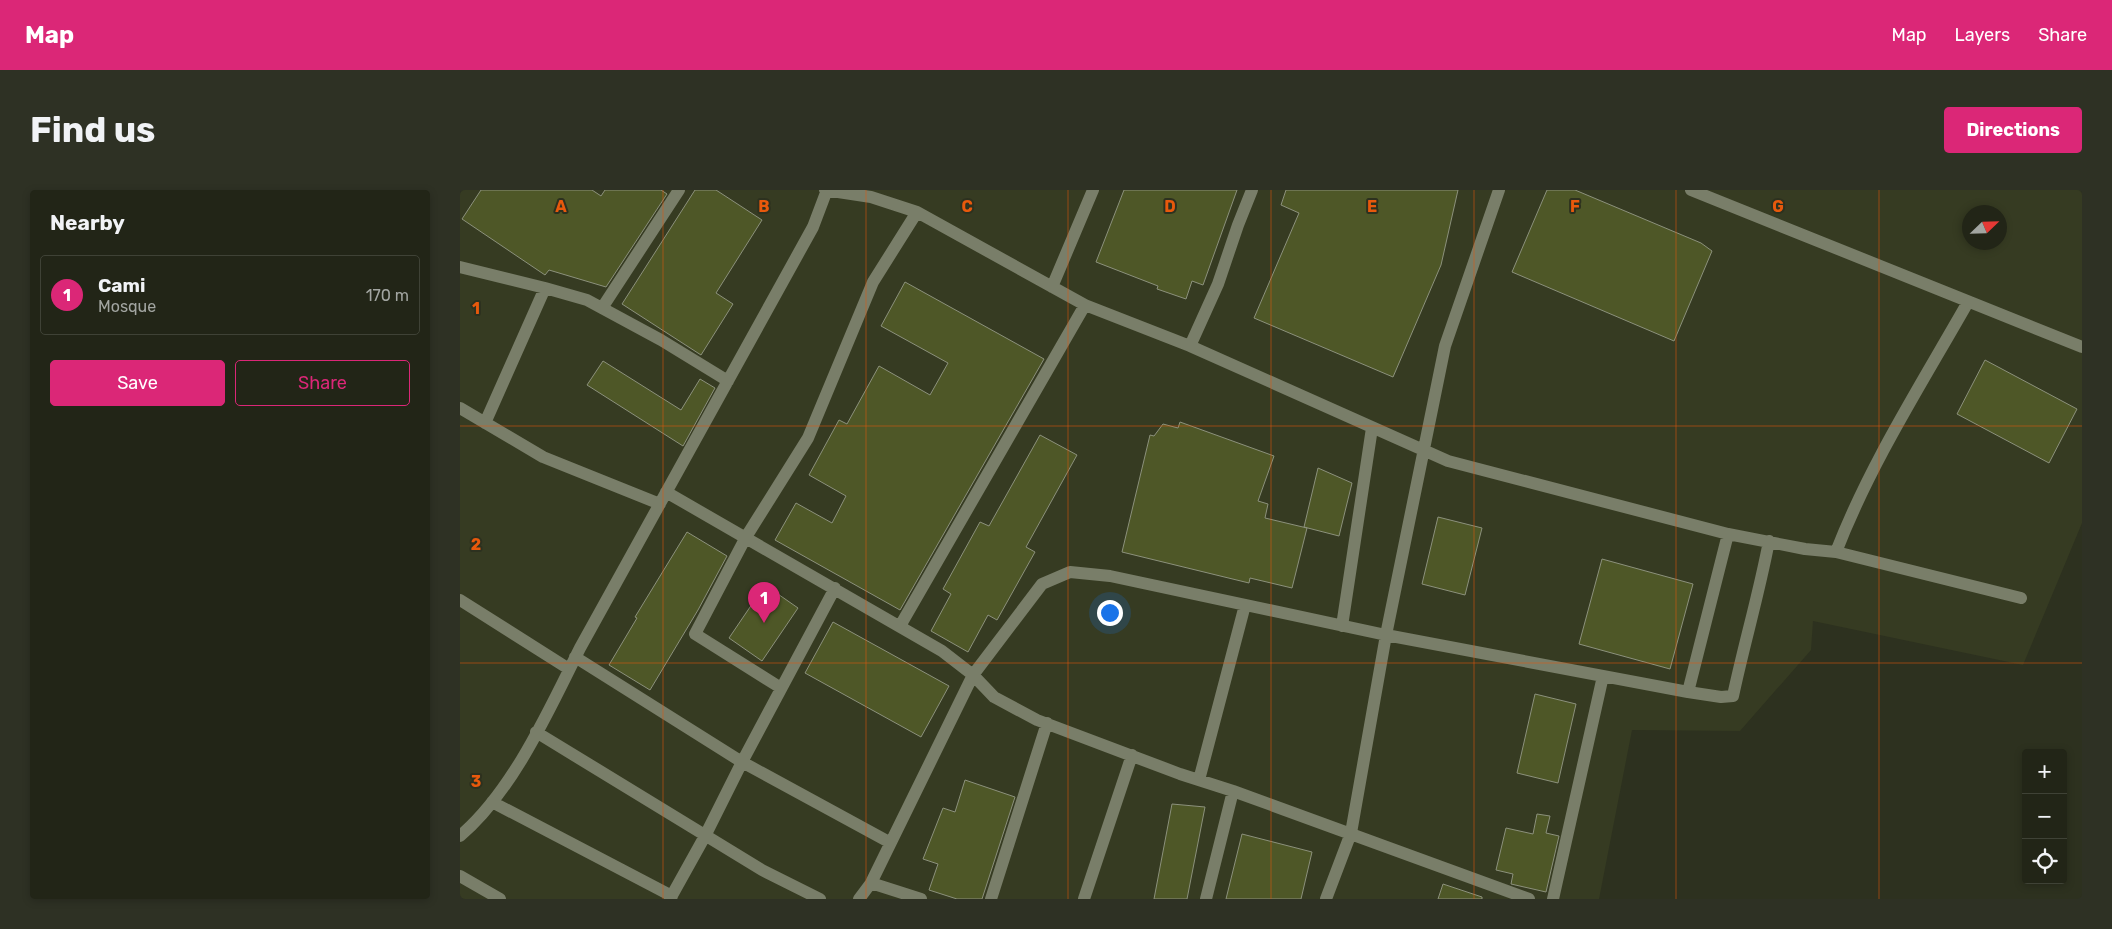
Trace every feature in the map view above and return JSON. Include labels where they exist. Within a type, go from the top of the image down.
[{"type":"street","points":[[602,308],[679,190]]},
{"type":"street","points":[[460,836],[471,827],[504,787],[536,732],[575,657],[813,227],[826,190],[871,197],[917,212],[1086,305],[1190,346],[1448,461],[1728,534],[1805,549],[1836,552],[2021,598]]},
{"type":"street","points":[[1052,287],[1093,190]]},
{"type":"street","points":[[1190,346],[1218,284],[1252,190]]},
{"type":"street","points":[[1326,899],[1351,833],[1386,635],[1445,346],[1499,190]]},
{"type":"street","points":[[1690,190],[2082,347]]},
{"type":"street","points":[[781,688],[695,634],[746,537],[808,438],[873,282],[917,212]]},
{"type":"street","points":[[460,267],[587,300],[661,340],[728,381]]},
{"type":"street","points":[[485,423],[546,288]]},
{"type":"street","points":[[1836,552],[1850,515],[1968,302]]},
{"type":"street","points":[[900,626],[1086,305]]},
{"type":"street","points":[[460,408],[543,457],[660,504]]},
{"type":"street","points":[[1342,626],[1372,428]]},
{"type":"street","points":[[666,492],[942,651],[973,675],[994,697],[1047,723],[1528,899]]},
{"type":"street","points":[[1688,692],[1728,534]]},
{"type":"street","points":[[859,899],[871,883],[889,842],[912,801],[973,675],[1042,584],[1070,572],[1110,576],[1386,635],[1688,692],[1710,696],[1733,696],[1769,542]]},
{"type":"street","points":[[492,802],[671,898],[834,588]]},
{"type":"street","points":[[460,600],[569,669]]},
{"type":"street","points":[[1199,780],[1245,605]]},
{"type":"street","points":[[575,657],[742,762],[889,842]]},
{"type":"street","points":[[1553,899],[1603,676]]},
{"type":"street","points":[[991,899],[1047,723]]},
{"type":"street","points":[[536,732],[762,870],[820,899]]},
{"type":"street","points":[[1084,899],[1132,755]]},
{"type":"street","points":[[1206,899],[1232,791]]},
{"type":"street","points":[[460,876],[500,899]]},
{"type":"street","points":[[871,883],[921,899]]},
{"type":"shaded area","points":[[460,190],[2082,190],[2082,523],[2023,665],[1813,621],[1811,650],[1740,731],[1632,730],[1599,899],[460,899]]},
{"type":"building","points":[[481,190],[592,190],[601,196],[605,190],[661,190],[667,194],[606,287],[549,270],[545,275],[462,219]]},
{"type":"building","points":[[695,190],[716,190],[762,220],[716,293],[733,304],[701,355],[622,304]]},
{"type":"building","points":[[1124,190],[1237,190],[1203,285],[1192,281],[1186,299],[1157,289],[1158,286],[1096,262]]},
{"type":"building","points":[[1286,190],[1458,190],[1441,265],[1393,377],[1254,318],[1299,213],[1281,205]]},
{"type":"building","points":[[1547,190],[1575,190],[1701,243],[1712,251],[1674,341],[1512,272]]},
{"type":"building","points":[[905,282],[1044,359],[900,610],[775,540],[796,503],[832,523],[846,496],[809,475],[839,420],[847,424],[879,366],[930,395],[948,363],[881,326]]},
{"type":"building","points":[[1985,360],[2077,409],[2049,463],[1957,414]]},
{"type":"building","points":[[603,361],[681,410],[700,379],[715,388],[683,446],[587,385]]},
{"type":"building","points":[[1180,422],[1274,456],[1258,501],[1268,504],[1265,518],[1307,528],[1292,588],[1250,578],[1249,583],[1122,552],[1150,435],[1154,436],[1163,424],[1178,428]]},
{"type":"building","points":[[1040,435],[1077,455],[1026,547],[1035,552],[997,620],[988,615],[968,652],[931,631],[951,594],[943,589],[980,522],[989,526]]},
{"type":"building","points":[[1318,468],[1352,483],[1339,536],[1304,527]]},
{"type":"building","points":[[1438,517],[1482,528],[1465,595],[1422,584]]},
{"type":"building","points":[[687,532],[727,556],[698,610],[650,690],[609,665],[637,618],[635,617]]},
{"type":"building","points":[[1602,559],[1693,584],[1670,669],[1579,644]]},
{"type":"building","points":[[765,585],[798,608],[762,661],[729,638]]},
{"type":"building","points":[[833,622],[949,686],[921,737],[805,673]]},
{"type":"building","points":[[1535,694],[1576,704],[1558,783],[1517,773]]},
{"type":"building","points":[[965,780],[1015,797],[982,899],[957,899],[929,890],[938,864],[923,859],[943,808],[955,812]]},
{"type":"building","points":[[1172,804],[1205,807],[1187,899],[1154,899]]},
{"type":"building","points":[[1537,814],[1550,816],[1546,833],[1559,836],[1546,892],[1511,884],[1513,874],[1496,870],[1506,828],[1533,834]]},
{"type":"building","points":[[1242,834],[1312,852],[1301,899],[1226,899]]},
{"type":"building","points":[[1443,884],[1482,897],[1482,899],[1438,899]]},
{"type":"place","name":"Cami","points":[[764,623]]}]
